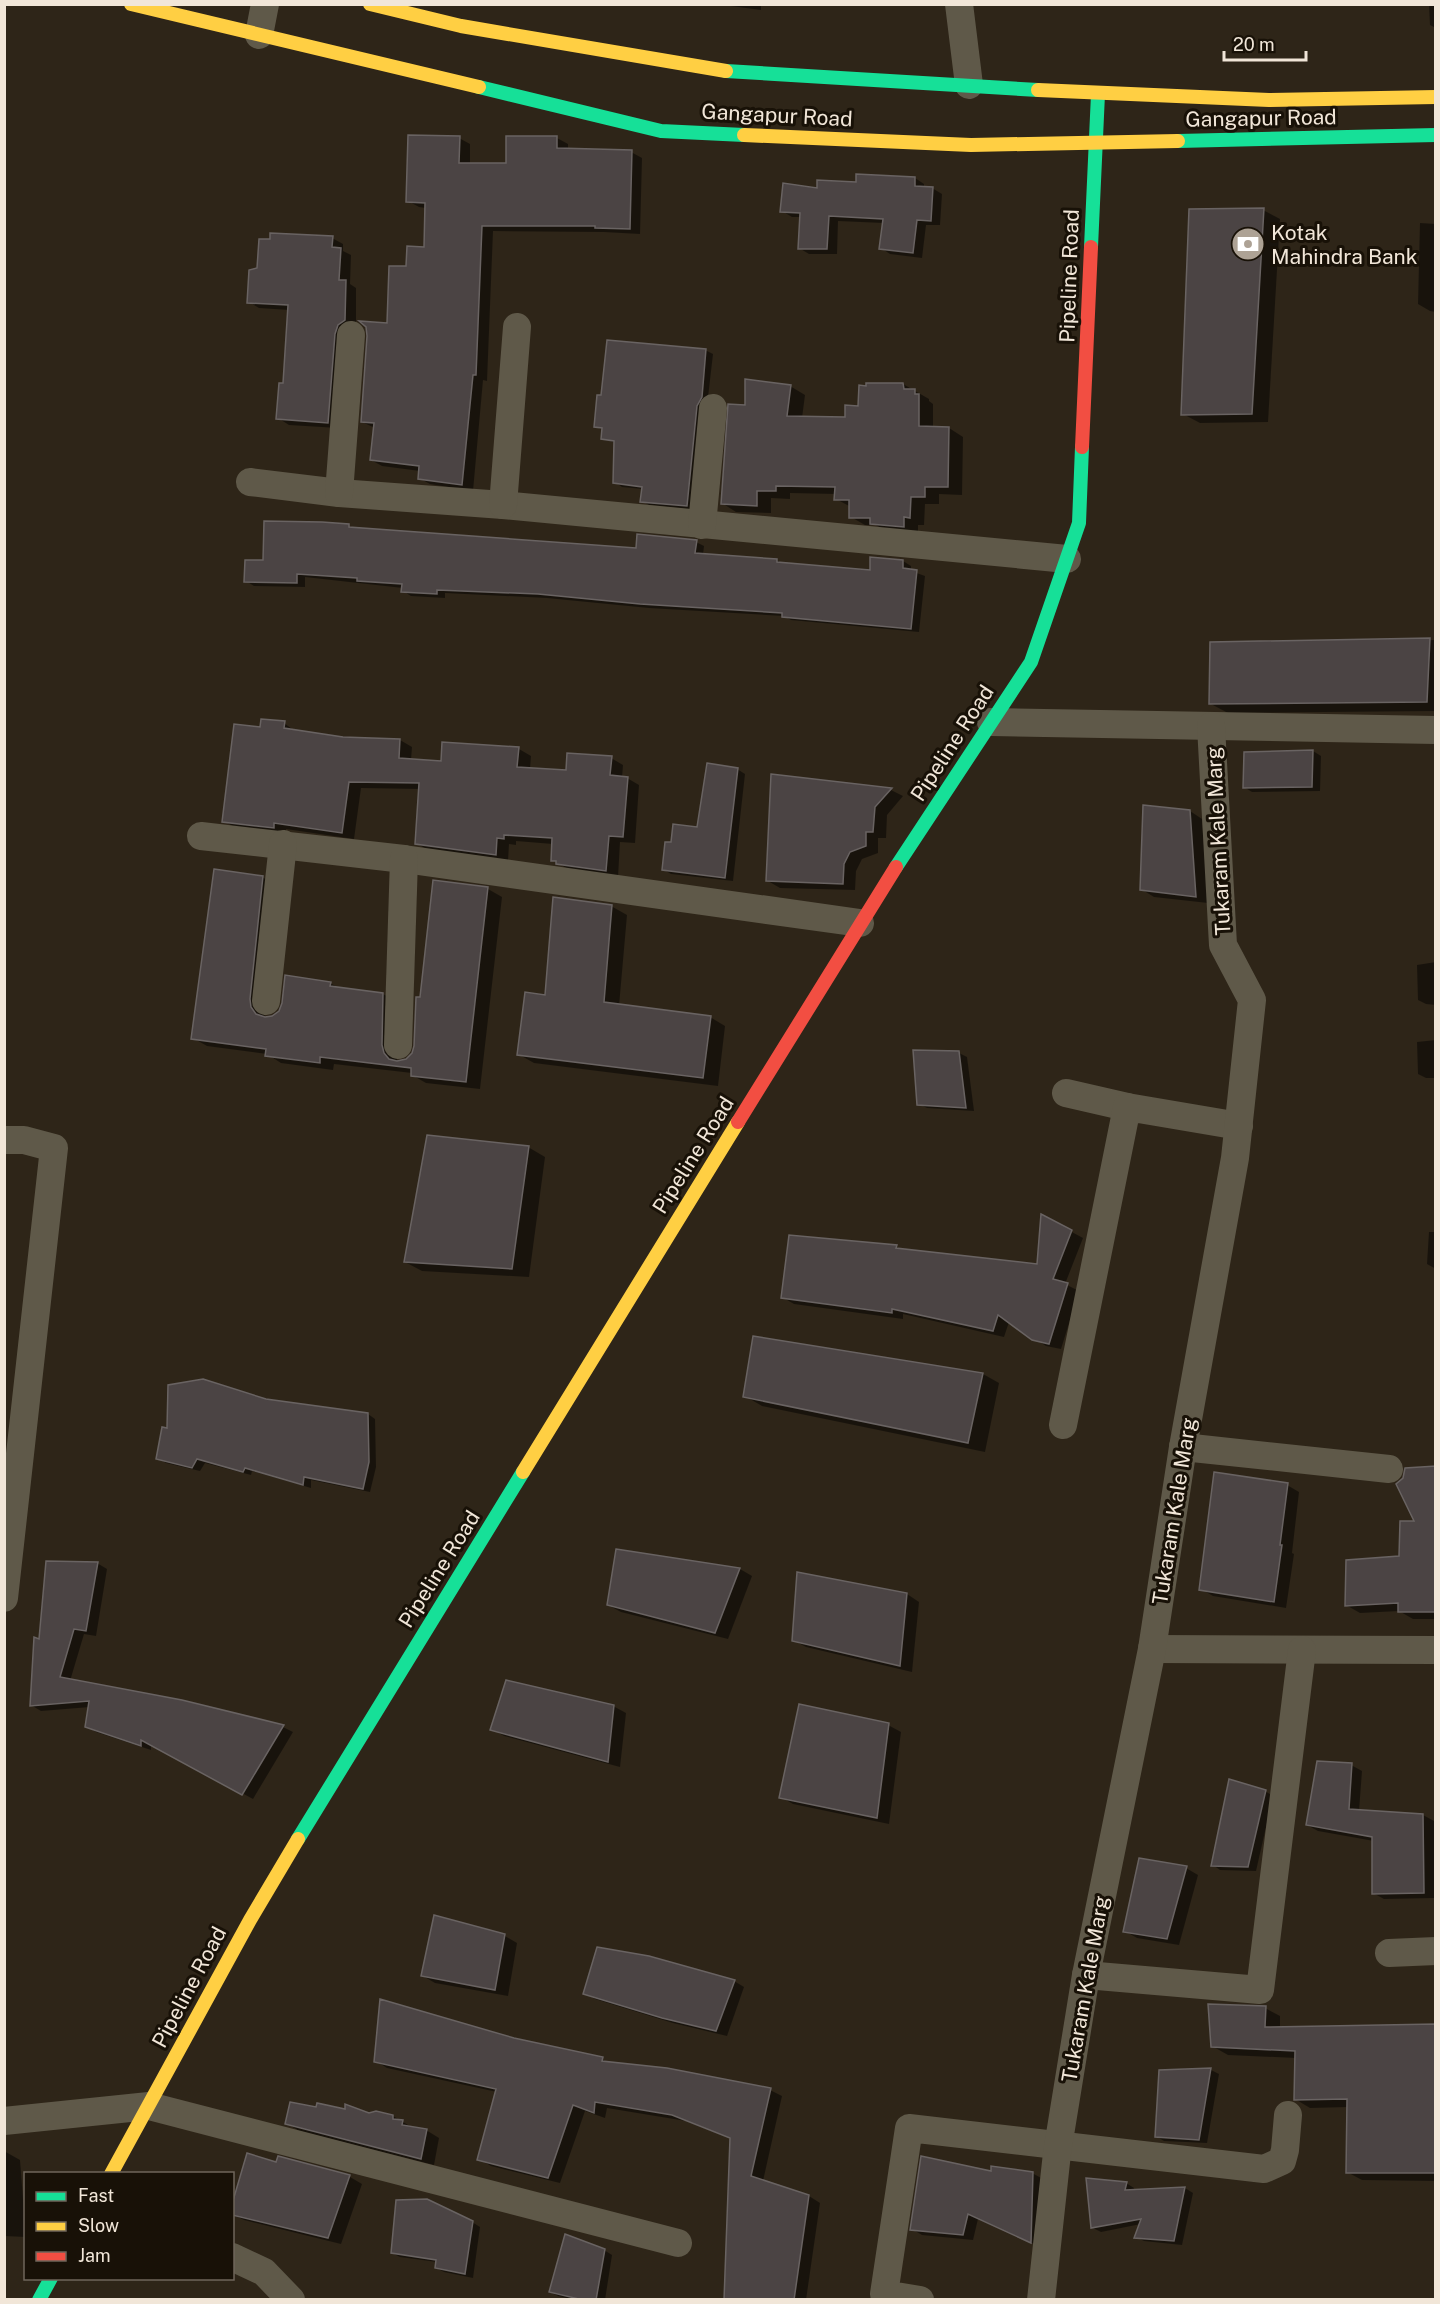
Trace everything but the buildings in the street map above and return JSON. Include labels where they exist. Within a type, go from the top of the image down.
[{"type":"main road","name":"Gangapur Road","points":[[131,4],[661,131],[971,145],[1436,135]]},
{"type":"main road","name":"Gangapur Road","points":[[370,4],[461,26],[736,73],[1098,94],[1269,100],[1436,97]]},
{"type":"main road","name":"Pipeline Road","points":[[112,2172],[288,1854],[860,923],[1031,662],[1079,523],[1098,94]]},
{"type":"main road","points":[[39,2300],[50,2280]]},
{"type":"street","points":[[259,35],[266,4]]},
{"type":"street","points":[[959,4],[969,85]]},
{"type":"street","points":[[503,506],[517,327]]},
{"type":"street","points":[[339,493],[351,335]]},
{"type":"street","points":[[702,525],[713,408]]},
{"type":"street","points":[[250,482],[339,493],[503,506],[1067,559]]},
{"type":"street","points":[[992,722],[1436,730]]},
{"type":"street","name":"Tukaram Kale Marg","points":[[1041,2300],[1059,2146],[1086,1975],[1152,1649],[1183,1447],[1239,1126],[1252,1000],[1223,945],[1211,726]]},
{"type":"street","points":[[201,836],[404,859],[860,923]]},
{"type":"street","points":[[266,1001],[283,844]]},
{"type":"street","points":[[398,1045],[404,859]]},
{"type":"street","points":[[1066,1093],[1127,1107],[1239,1126]]},
{"type":"street","points":[[1063,1425],[1127,1107]]},
{"type":"street","points":[[4,1140],[24,1140],[54,1148],[4,1598]]},
{"type":"street","points":[[1183,1447],[1389,1469]]},
{"type":"street","points":[[1152,1649],[1436,1650]]},
{"type":"street","points":[[1086,1975],[1260,1990],[1302,1650]]},
{"type":"street","points":[[1389,1953],[1436,1951]]},
{"type":"street","points":[[4,2121],[149,2106],[678,2243]]},
{"type":"street","points":[[921,2300],[884,2295],[909,2128],[1264,2169],[1282,2161],[1287,2115]]},
{"type":"street","points":[[234,2257],[264,2272],[291,2300]]},
{"type":"traffic: fast","points":[[726,71],[1038,90]]},
{"type":"traffic: fast","points":[[479,87],[661,131],[744,135]]},
{"type":"traffic: fast","points":[[1091,247],[1098,94]]},
{"type":"traffic: fast","points":[[1178,141],[1436,135]]},
{"type":"traffic: fast","points":[[896,867],[1031,662],[1079,523],[1082,447]]},
{"type":"traffic: fast","points":[[298,1839],[523,1472]]},
{"type":"traffic: fast","points":[[39,2300],[50,2280]]},
{"type":"traffic: slow","points":[[131,4],[479,87]]},
{"type":"traffic: slow","points":[[370,4],[461,26],[726,71]]},
{"type":"traffic: slow","points":[[1038,90],[1269,100],[1436,97]]},
{"type":"traffic: slow","points":[[744,135],[971,145],[1178,141]]},
{"type":"traffic: slow","points":[[523,1472],[738,1122]]},
{"type":"traffic: slow","points":[[112,2172],[250,1920],[298,1839]]},
{"type":"traffic: jam","points":[[1082,447],[1091,247]]},
{"type":"traffic: jam","points":[[738,1122],[896,867]]},
{"type":"place","name":"Kotak Mahindra Bank","points":[[1248,244]]}]
